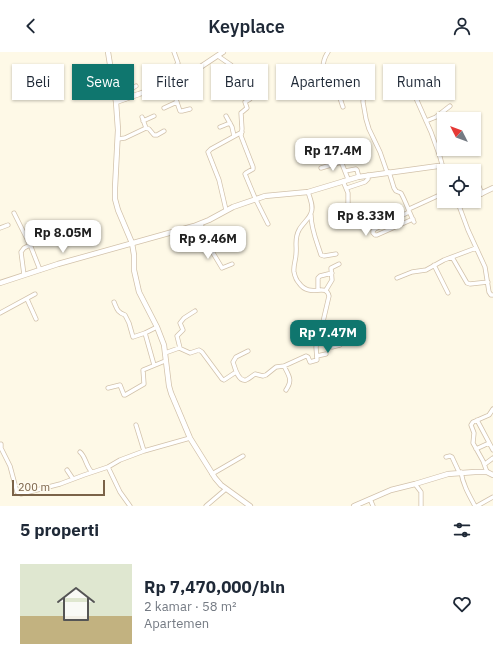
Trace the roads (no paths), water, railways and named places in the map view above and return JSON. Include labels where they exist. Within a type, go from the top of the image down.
[{"type":"street","points":[[108,52],[116,102],[118,130],[115,188],[116,199],[118,210],[132,244],[134,270],[138,292],[157,327],[164,345],[165,362],[171,393],[190,438],[218,482],[250,506]]},
{"type":"street","points":[[174,52],[178,63],[177,64]]},
{"type":"street","points":[[203,66],[223,52]]},
{"type":"street","points":[[328,52],[324,59],[323,70],[328,80],[338,93],[343,107]]},
{"type":"street","points":[[218,56],[231,65],[250,95],[250,99],[244,103],[247,108],[241,113],[241,136],[253,167],[246,174],[255,198],[268,224]]},
{"type":"street","points":[[116,102],[121,100]]},
{"type":"street","points":[[363,100],[369,129],[394,188],[396,191],[401,193],[409,211],[413,220],[377,235],[373,233],[375,229],[409,211],[437,197]]},
{"type":"street","points":[[417,100],[440,156],[442,164]]},
{"type":"street","points":[[164,108],[177,102],[180,111],[190,109]]},
{"type":"street","points":[[426,121],[436,117],[450,106]]},
{"type":"street","points":[[143,121],[154,116]]},
{"type":"street","points":[[226,116],[232,127],[234,136]]},
{"type":"street","points":[[142,117],[146,128],[149,129],[154,135],[164,131]]},
{"type":"street","points":[[220,127],[230,123]]},
{"type":"street","points":[[118,139],[125,138],[146,128]]},
{"type":"street","points":[[226,210],[219,180],[208,152],[242,132]]},
{"type":"street","points":[[335,146],[345,171],[348,204],[356,218]]},
{"type":"street","points":[[321,168],[341,162]]},
{"type":"street","points":[[0,283],[58,264],[201,224],[226,210],[255,198],[275,194],[308,192],[359,176],[437,166]]},
{"type":"street","points":[[345,171],[356,169],[359,176]]},
{"type":"street","points":[[346,188],[365,182],[368,179],[368,175]]},
{"type":"street","points":[[482,194],[493,188]]},
{"type":"street","points":[[308,192],[312,207],[311,222],[314,237],[321,255],[336,254]]},
{"type":"street","points":[[461,208],[468,230],[486,267],[490,294],[493,295]]},
{"type":"street","points":[[14,213],[30,245],[40,270]]},
{"type":"street","points":[[311,214],[302,224],[296,236],[294,272],[302,288],[306,290],[326,290]]},
{"type":"street","points":[[350,220],[365,214]]},
{"type":"street","points":[[201,224],[210,248],[222,268],[232,264]]},
{"type":"street","points":[[0,228],[8,225]]},
{"type":"street","points":[[24,275],[21,252],[24,248],[30,245]]},
{"type":"street","points":[[396,278],[412,272],[422,271],[476,248]]},
{"type":"street","points":[[452,257],[466,283],[488,282]]},
{"type":"street","points":[[326,290],[332,280],[331,269],[339,264]]},
{"type":"street","points":[[434,265],[448,293]]},
{"type":"street","points":[[318,290],[318,278],[320,276],[332,274]]},
{"type":"street","points":[[326,290],[329,296],[322,326],[323,336],[332,347],[340,345]]},
{"type":"street","points":[[0,313],[35,294]]},
{"type":"street","points":[[27,299],[36,319]]},
{"type":"street","points":[[114,302],[118,311],[125,315],[129,323],[132,336],[134,337],[145,334],[157,327]]},
{"type":"street","points":[[180,348],[177,336],[183,330],[180,323],[184,318],[195,311]]},
{"type":"street","points":[[145,334],[154,365]]},
{"type":"street","points":[[248,351],[234,359],[233,362],[236,372],[242,380],[247,380],[255,374],[263,376],[276,367],[284,366],[306,356],[309,358],[310,362],[317,360],[316,344],[318,341],[323,339],[323,336]]},
{"type":"street","points":[[165,353],[177,348],[190,353],[199,350],[222,379],[224,380],[236,372]]},
{"type":"street","points":[[317,356],[326,354]]},
{"type":"street","points":[[108,388],[120,385],[125,395],[144,385],[143,371],[154,365],[165,362]]},
{"type":"street","points":[[284,366],[290,381],[286,390]]},
{"type":"street","points":[[487,472],[473,443],[474,432],[471,425],[473,422],[489,415],[493,410]]},
{"type":"street","points":[[477,420],[493,450]]},
{"type":"street","points":[[136,424],[144,451]]},
{"type":"street","points":[[1,444],[1,448],[10,466],[17,492],[21,494],[49,488],[144,451],[190,438]]},
{"type":"street","points":[[476,448],[489,442]]},
{"type":"street","points":[[80,452],[87,467],[92,472]]},
{"type":"street","points":[[212,474],[243,456]]},
{"type":"street","points":[[446,457],[452,457],[460,472],[467,491],[476,506],[493,497]]},
{"type":"street","points":[[484,464],[493,458]]},
{"type":"street","points":[[108,466],[120,492],[130,506]]},
{"type":"street","points":[[67,470],[73,479]]},
{"type":"street","points":[[354,506],[391,490],[448,474],[460,472],[487,472],[493,475]]},
{"type":"street","points":[[415,484],[421,494],[421,506]]},
{"type":"street","points":[[206,506],[226,489]]},
{"type":"street","points":[[370,499],[373,506]]}]
